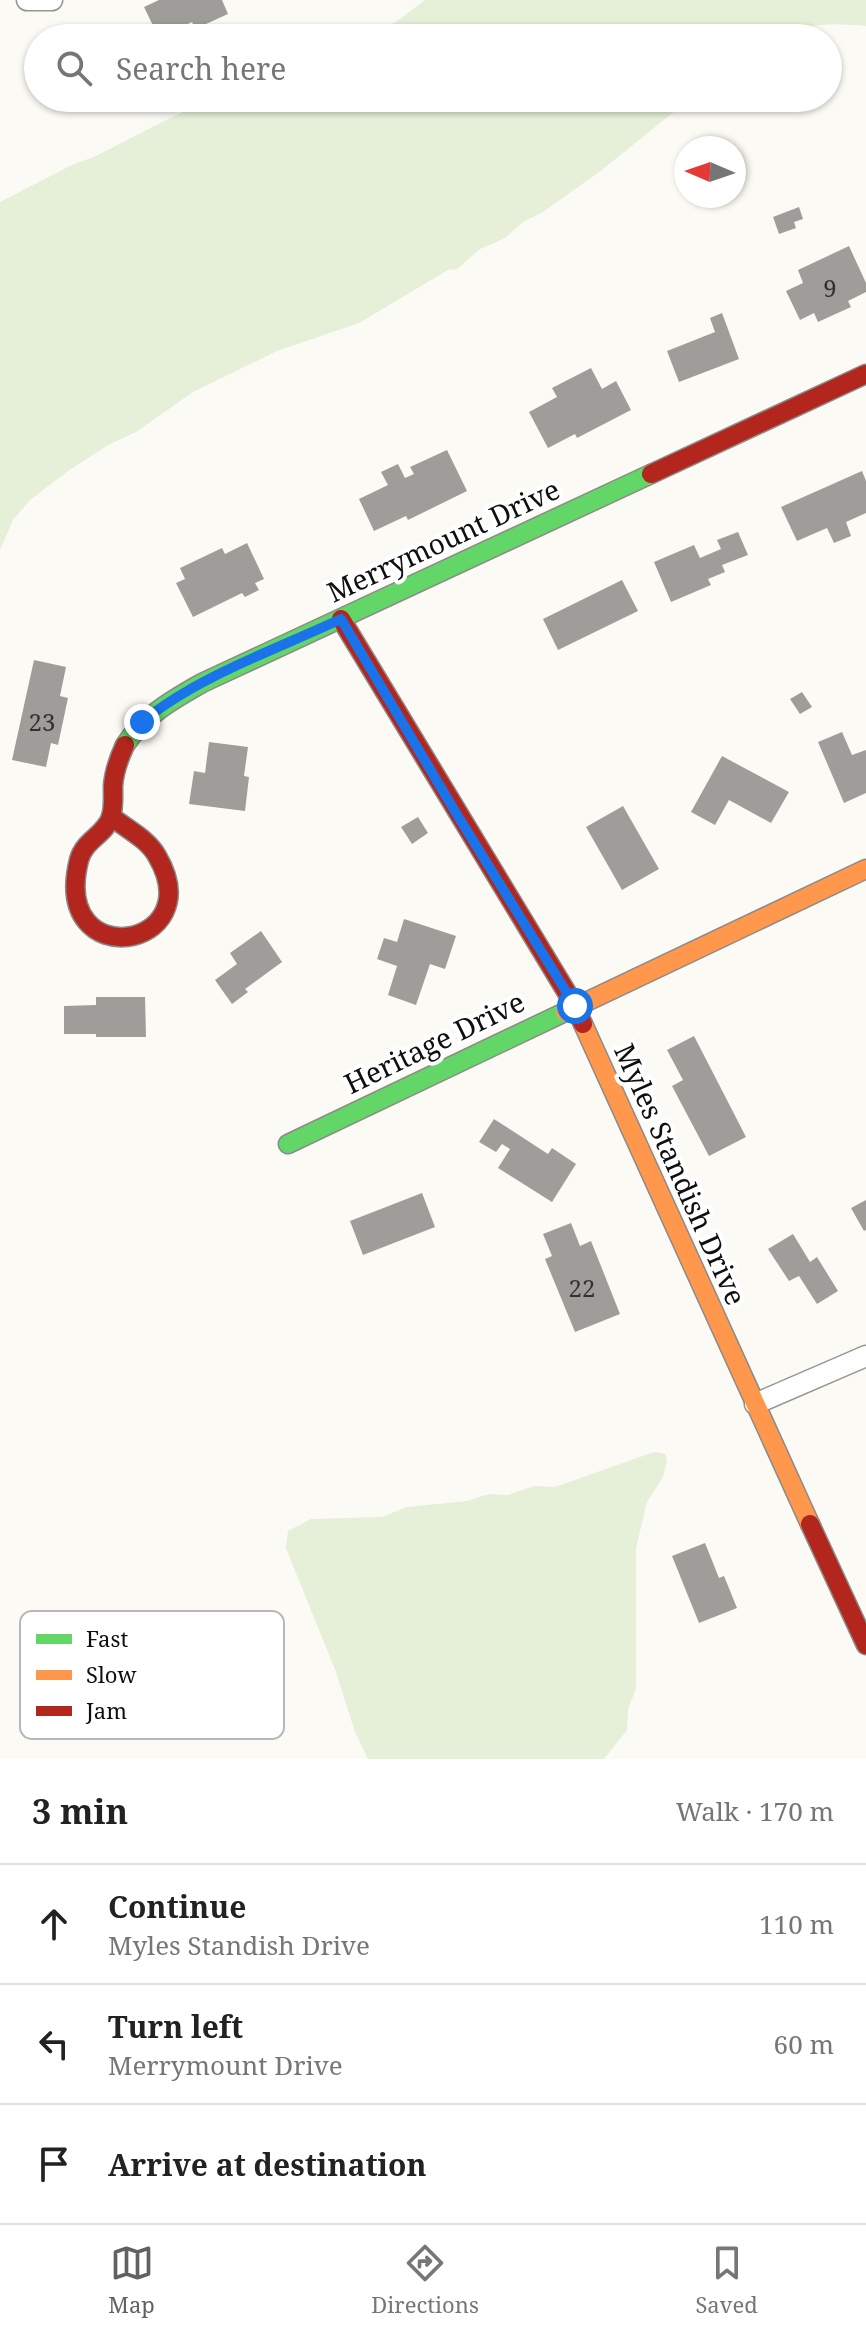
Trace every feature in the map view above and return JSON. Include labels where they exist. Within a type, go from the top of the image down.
[{"type":"street","points":[[27,0],[52,0]]},
{"type":"street","name":"Merrymount Drive","points":[[111,816],[117,762],[142,722],[160,707],[202,683],[866,374]]},
{"type":"street","name":"Myles Standish Drive","points":[[341,619],[575,1006],[866,1645]]},
{"type":"street","points":[[111,816],[150,847],[161,863],[167,883],[167,903],[160,921],[145,934],[132,938],[117,937],[96,929],[79,909],[77,877],[81,848],[106,826],[111,816]]},
{"type":"street","name":"Heritage Drive","points":[[288,1144],[866,869]]},
{"type":"street","points":[[755,1404],[866,1356]]},
{"type":"green space","points":[[425,0],[866,0],[866,26],[392,24]]},
{"type":"green space","points":[[183,112],[674,112],[602,170],[543,212],[523,222],[505,238],[480,249],[457,269],[448,270],[359,323],[277,351],[193,392],[136,432],[108,445],[68,471],[30,500],[13,520],[0,550],[0,202]]},
{"type":"green space","points":[[654,1452],[665,1454],[667,1461],[663,1477],[647,1502],[636,1548],[636,1689],[628,1709],[627,1730],[604,1759],[368,1759],[286,1548],[288,1531],[311,1519],[382,1517],[407,1507],[467,1501],[489,1494],[508,1495],[534,1486],[555,1487]]},
{"type":"building","points":[[159,0],[222,0],[228,14],[206,24],[152,24],[144,7]]},
{"type":"building","points":[[799,207],[803,219],[794,222],[796,228],[779,234],[773,217]]},
{"type":"building","points":[[849,246],[866,283],[866,292],[848,301],[851,307],[818,322],[814,313],[800,320],[786,291],[803,283],[798,270]]},
{"type":"building","points":[[722,313],[739,359],[679,382],[667,351],[715,332],[710,318]]},
{"type":"building","points":[[591,368],[602,389],[616,381],[631,410],[577,438],[575,434],[548,448],[529,412],[557,397],[552,388]]},
{"type":"building","points":[[447,450],[467,491],[408,520],[406,516],[374,531],[359,499],[388,485],[381,472],[398,464],[405,478],[414,474],[410,467]]},
{"type":"building","points":[[862,471],[866,481],[866,513],[846,522],[851,536],[834,543],[827,528],[797,541],[781,507]]},
{"type":"building","points":[[738,532],[748,555],[722,565],[725,572],[708,579],[711,585],[671,602],[654,562],[694,545],[700,558],[721,549],[717,540]]},
{"type":"building","points":[[247,543],[264,579],[255,583],[259,590],[245,597],[242,593],[193,617],[176,583],[185,579],[180,568],[222,548],[225,554]]},
{"type":"building","points":[[622,580],[638,611],[558,650],[543,619]]},
{"type":"building","points":[[34,660],[66,667],[60,696],[68,698],[58,745],[51,743],[46,767],[12,760]]},
{"type":"building","points":[[802,692],[812,707],[800,714],[790,699]]},
{"type":"building","points":[[842,732],[852,755],[866,750],[866,793],[844,803],[818,742]]},
{"type":"building","points":[[209,742],[248,747],[244,776],[249,777],[245,811],[189,804],[194,771],[205,773]]},
{"type":"building","points":[[722,756],[789,792],[771,823],[729,800],[715,825],[691,812]]},
{"type":"building","points":[[623,806],[659,869],[622,890],[586,827]]},
{"type":"building","points":[[418,817],[428,833],[412,844],[401,827]]},
{"type":"building","points":[[404,919],[456,936],[445,969],[430,964],[416,1005],[388,995],[397,966],[377,959],[384,938],[397,942]]},
{"type":"building","points":[[261,931],[282,962],[245,989],[248,992],[232,1004],[215,980],[237,964],[230,953]]},
{"type":"building","points":[[96,997],[145,997],[146,1037],[64,1034],[64,1006],[96,1005]]},
{"type":"building","points":[[694,1036],[746,1137],[709,1156],[672,1086],[683,1080],[667,1050]]},
{"type":"building","points":[[494,1119],[548,1154],[552,1148],[576,1164],[552,1202],[498,1168],[510,1149],[502,1144],[496,1152],[479,1142]]},
{"type":"building","points":[[422,1193],[435,1227],[363,1255],[350,1221]]},
{"type":"building","points":[[866,1200],[866,1230],[864,1231],[851,1208]]},
{"type":"building","points":[[571,1223],[580,1246],[591,1241],[620,1314],[575,1332],[545,1259],[552,1256],[543,1234]]},
{"type":"building","points":[[793,1234],[810,1262],[817,1257],[838,1291],[817,1304],[799,1276],[789,1281],[768,1249]]},
{"type":"building","points":[[705,1543],[719,1578],[724,1576],[737,1608],[699,1623],[672,1556]]},
{"type":"traffic: fast","points":[[125,745],[150,717],[202,683],[651,474]]},
{"type":"traffic: fast","points":[[288,1144],[565,1012]]},
{"type":"traffic: slow","points":[[565,1012],[866,869]]},
{"type":"traffic: slow","points":[[583,1024],[810,1524]]},
{"type":"traffic: jam","points":[[651,474],[866,374]]},
{"type":"traffic: jam","points":[[341,619],[583,1024]]},
{"type":"traffic: jam","points":[[111,816],[117,821],[142,839],[153,850],[168,888],[164,913],[149,929],[128,937],[105,934],[87,922],[76,897],[82,853],[111,817],[112,813],[113,805],[114,776],[125,745]]},
{"type":"traffic: jam","points":[[810,1524],[866,1645]]},
{"type":"route","points":[[142,722],[160,707],[202,683],[341,619],[575,1006]]}]
